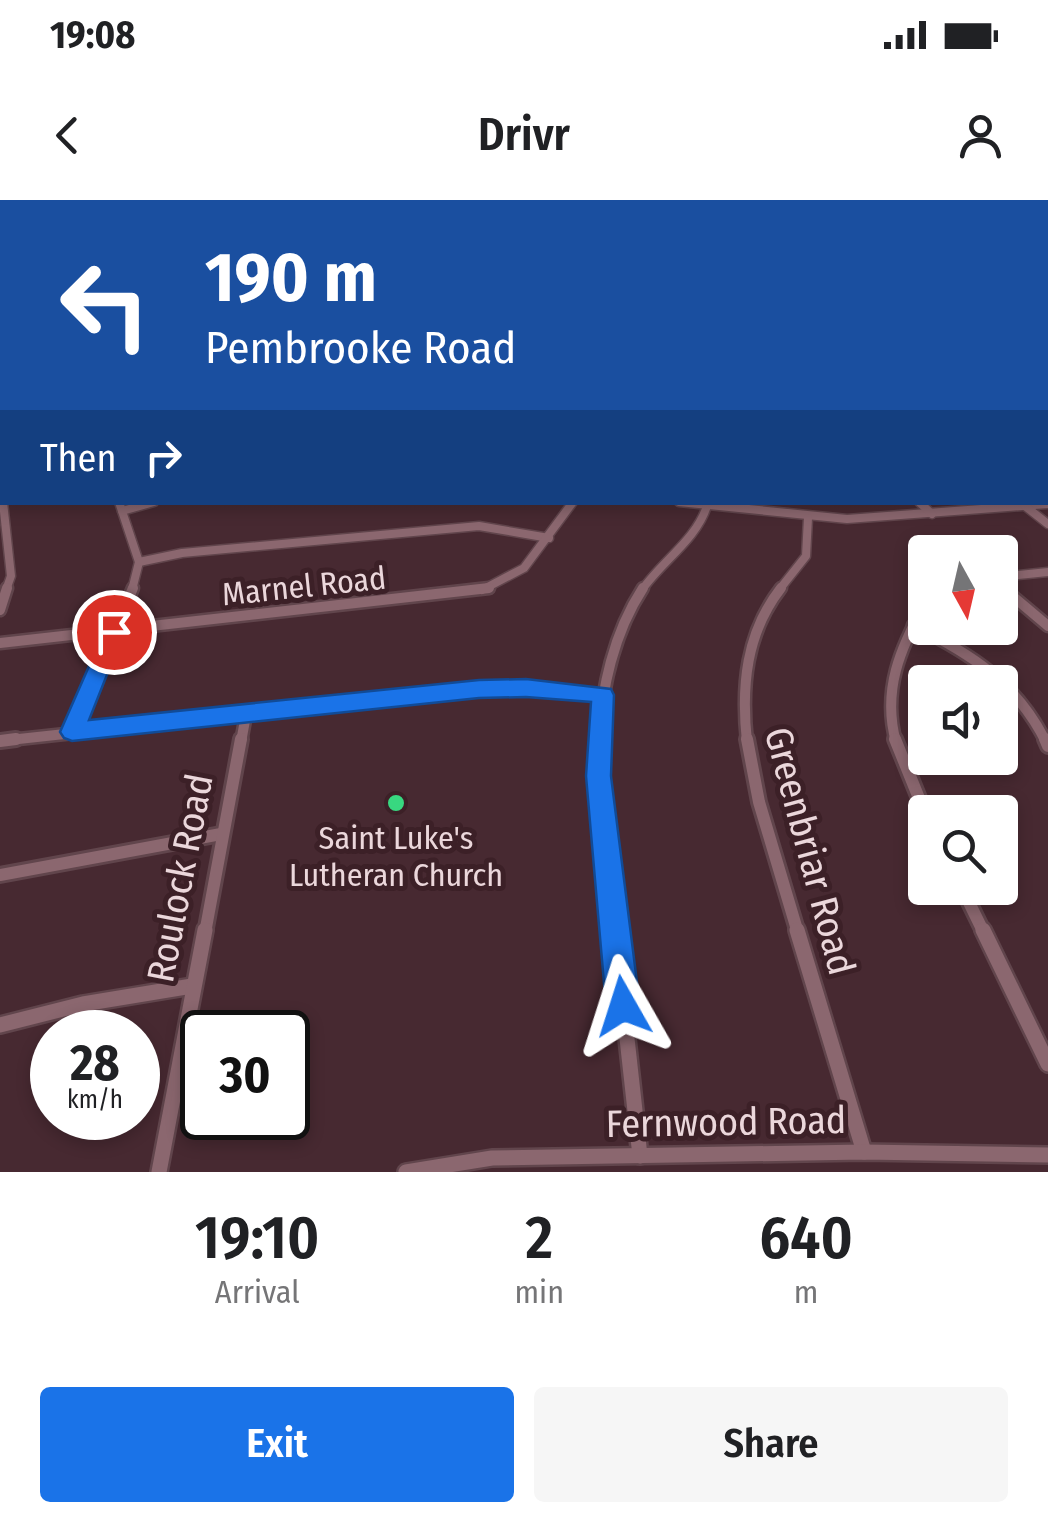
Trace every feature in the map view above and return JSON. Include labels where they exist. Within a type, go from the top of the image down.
[{"type":"street","points":[[0,610],[11,576],[4,505]]},
{"type":"street","name":"Marnel Road","points":[[0,644],[478,592],[519,576],[571,505]]},
{"type":"street","points":[[700,505],[808,518],[932,514],[1013,505]]},
{"type":"street","points":[[922,505],[932,514]]},
{"type":"street","points":[[1023,505],[1048,524]]},
{"type":"street","points":[[640,1156],[598,776],[603,695],[616,642],[631,609],[661,564],[700,526],[707,506]]},
{"type":"street","points":[[72,732],[139,562],[120,507]]},
{"type":"street","name":"Greenbriar Road","points":[[808,518],[812,542],[808,557],[771,602],[749,654],[744,683],[745,730],[763,816],[864,1152]]},
{"type":"street","points":[[139,562],[182,553],[450,528],[511,530],[549,538]]},
{"type":"street","points":[[1018,575],[1048,572]]},
{"type":"street","points":[[1018,601],[1048,626]]},
{"type":"street","points":[[908,632],[895,657],[890,706],[900,756],[917,795]]},
{"type":"street","points":[[949,645],[1003,676],[1032,712],[1048,746]]},
{"type":"street","points":[[0,740],[479,689],[526,688],[603,695]]},
{"type":"street","name":"Roulock Road","points":[[159,1172],[246,715]]},
{"type":"street","points":[[0,875],[221,834]]},
{"type":"street","points":[[970,905],[1048,1064]]},
{"type":"street","points":[[0,1025],[83,1004],[192,986]]},
{"type":"street","name":"Fernwood Road","points":[[406,1172],[492,1158],[864,1152],[1048,1155]]},
{"type":"place","name":"Saint Luke's Lutheran Church","points":[[396,803]]},
{"type":"route","points":[[114,632],[72,732],[479,689],[526,688],[603,695],[598,776],[623,1006]]}]
